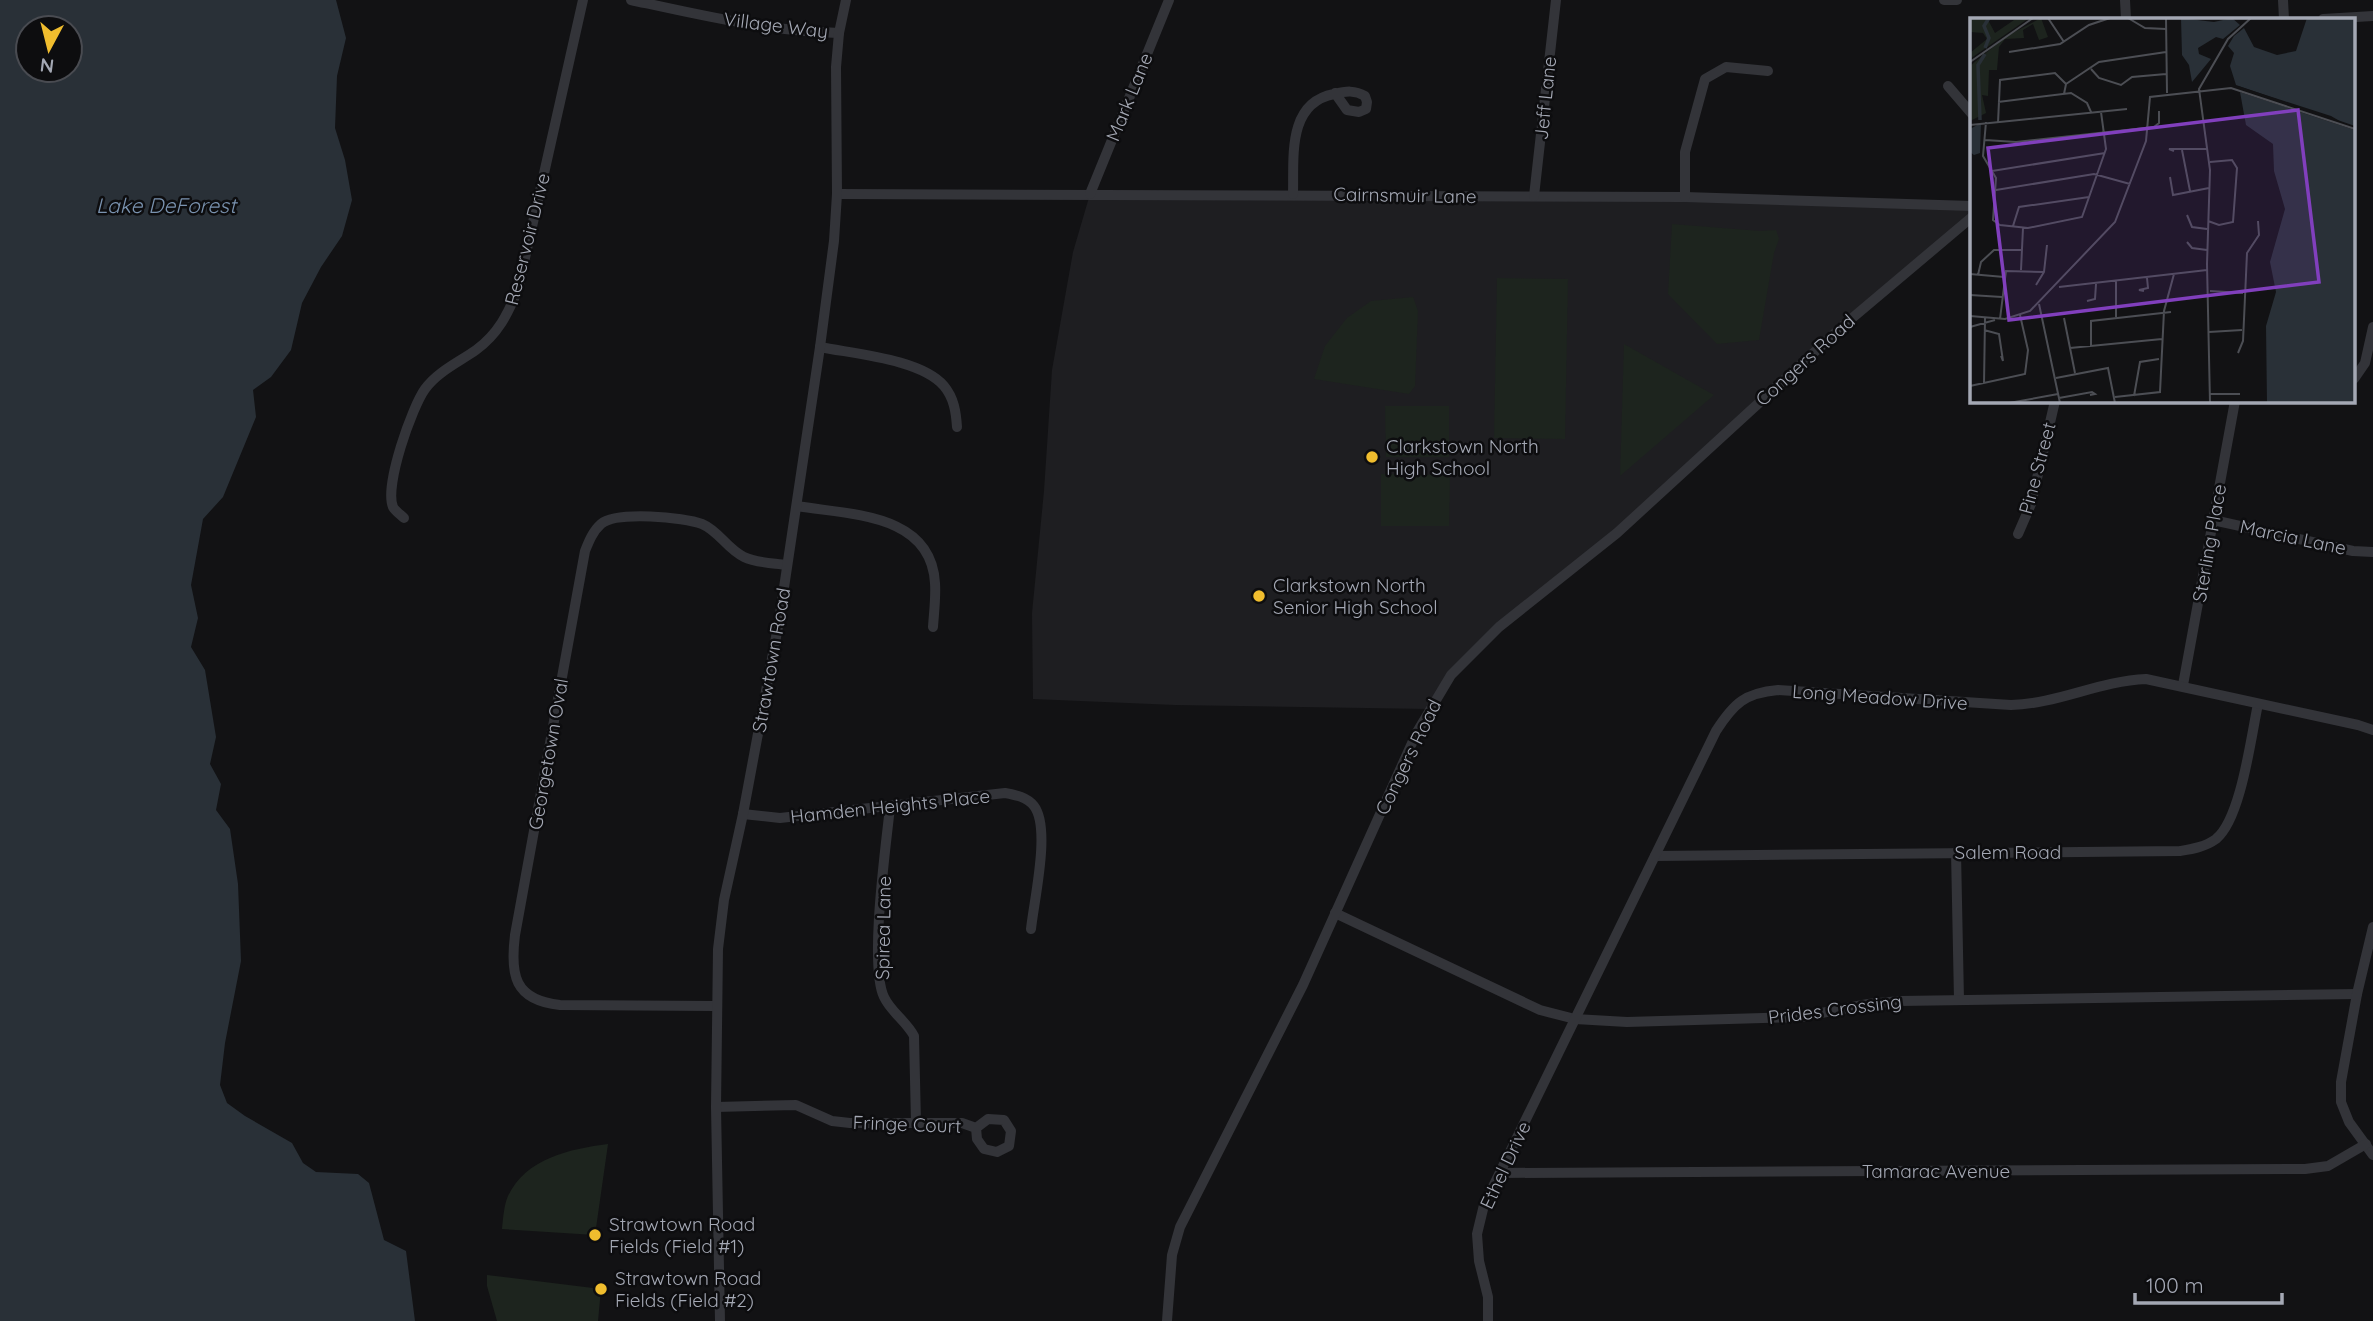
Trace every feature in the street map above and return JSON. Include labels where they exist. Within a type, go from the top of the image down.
[{"type":"street","name":"Reservoir Drive","points":[[404,518],[393,507],[392,493],[403,437],[413,410],[426,387],[495,333],[509,313],[518,289],[583,0]]},
{"type":"street","name":"Village Way","points":[[631,0],[755,26],[796,32],[839,33]]},
{"type":"street","name":"Strawtown Road","points":[[720,1321],[716,1107],[718,949],[724,900],[743,814],[797,506],[820,347],[834,241],[837,194],[836,67],[846,0]]},
{"type":"street","name":"Mark Lane","points":[[1090,194],[1169,0]]},
{"type":"street","name":"Jeff Lane","points":[[1535,196],[1556,0]]},
{"type":"street","points":[[1944,0],[1957,0]]},
{"type":"street","points":[[2124,0],[2126,18]]},
{"type":"street","points":[[2283,0],[2284,18]]},
{"type":"street","points":[[2340,18],[2373,16]]},
{"type":"street","points":[[1685,197],[1685,152],[1705,79],[1726,67],[1768,71]]},
{"type":"street","points":[[1948,86],[1970,112]]},
{"type":"street","points":[[1293,194],[1296,131],[1300,118],[1312,104],[1335,93]]},
{"type":"street","name":"Cairnsmuir Lane","points":[[837,194],[1685,197],[1970,206]]},
{"type":"street","name":"Congers Road","points":[[1167,1321],[1172,1255],[1180,1227],[1303,985],[1417,732],[1442,689],[1462,663],[1499,627],[1617,533],[1844,325],[1970,220]]},
{"type":"street","points":[[2356,376],[2365,363],[2373,332]]},
{"type":"street","points":[[820,347],[907,365],[927,374],[943,385],[952,398],[957,427]]},
{"type":"street","name":"Pine Street","points":[[2018,534],[2031,504],[2055,402]]},
{"type":"street","name":"Sterling Place","points":[[2183,685],[2235,402]]},
{"type":"street","points":[[797,506],[891,522],[907,530],[931,560],[935,583],[933,627]]},
{"type":"street","name":"Georgetown Oval","points":[[716,1006],[542,1003],[525,992],[516,980],[512,962],[515,935],[585,551],[592,534],[603,522],[627,516],[701,523],[746,558],[787,565]]},
{"type":"street","name":"Marcia Lane","points":[[2213,520],[2353,551],[2373,552]]},
{"type":"street","name":"Long Meadow Drive","points":[[1575,1019],[1716,731],[1740,701],[1757,692],[2011,705],[2052,701],[2126,679],[2146,678],[2373,730]]},
{"type":"street","name":"Salem Road","points":[[1655,856],[2180,851],[2198,848],[2216,839],[2229,823],[2236,806],[2258,704]]},
{"type":"street","name":"Hamden Heights Place","points":[[743,814],[780,818],[1005,793],[1021,796],[1032,804],[1041,819],[1042,838],[1031,929]]},
{"type":"street","name":"Spirea Lane","points":[[890,807],[881,894],[880,983],[884,999],[914,1036],[916,1123]]},
{"type":"street","points":[[1956,852],[1959,1000]]},
{"type":"street","name":"Prides Crossing","points":[[1335,914],[1540,1010],[1575,1019],[1628,1022],[1801,1017],[1868,1004],[1900,1001],[2357,995]]},
{"type":"street","points":[[2373,927],[2341,1082],[2341,1101],[2349,1122],[2373,1155]]},
{"type":"street","name":"Ethel Drive","points":[[1488,1321],[1488,1297],[1479,1261],[1477,1234],[1484,1205],[1575,1019]]},
{"type":"street","name":"Fringe Court","points":[[716,1107],[796,1105],[832,1121],[850,1124],[962,1123],[976,1128]]},
{"type":"street","name":"Tamarac Avenue","points":[[1500,1173],[2305,1169],[2328,1166],[2366,1144]]},
{"type":"shaded area","name":"Clarkstown North High School","points":[[1090,194],[1393,195],[1970,206],[1970,219],[1617,533],[1484,641],[1429,709],[1175,705],[1033,699],[1032,613],[1052,370],[1073,252]]},
{"type":"shaded area","points":[[1672,224],[1776,230],[1779,239],[1774,253],[1759,340],[1717,344],[1668,294]]},
{"type":"shaded area","points":[[1497,278],[1568,279],[1565,439],[1494,438]]},
{"type":"shaded area","points":[[1413,297],[1418,311],[1415,386],[1409,394],[1314,379],[1325,346],[1347,318],[1371,301]]},
{"type":"shaded area","points":[[1624,344],[1714,395],[1620,476]]},
{"type":"shaded area","points":[[1385,406],[1449,406],[1449,457],[1386,457]]},
{"type":"shaded area","points":[[1381,474],[1450,475],[1449,526],[1381,526]]},
{"type":"shaded area","points":[[608,1144],[595,1235],[502,1229],[508,1196],[526,1173],[538,1164],[564,1153]]},
{"type":"shaded area","points":[[487,1275],[601,1289],[598,1321],[497,1321],[487,1286]]},
{"type":"water","name":"Lake DeForest","points":[[0,0],[336,0],[346,38],[337,76],[335,128],[345,160],[352,200],[342,236],[321,267],[302,303],[291,350],[271,377],[253,390],[256,417],[223,497],[203,519],[191,585],[198,618],[191,647],[205,670],[216,737],[210,764],[221,784],[216,810],[230,829],[238,884],[241,961],[220,1085],[227,1103],[292,1143],[303,1163],[316,1172],[358,1174],[369,1183],[384,1240],[406,1251],[415,1321],[0,1321]]},
{"type":"place","name":"Clarkstown North High School","points":[[1372,457]]},
{"type":"place","name":"Clarkstown North Senior High School","points":[[1259,596]]},
{"type":"place","name":"Strawtown Road Fields (Field #1)","points":[[595,1235]]},
{"type":"place","name":"Strawtown Road Fields (Field #2)","points":[[601,1289]]}]
